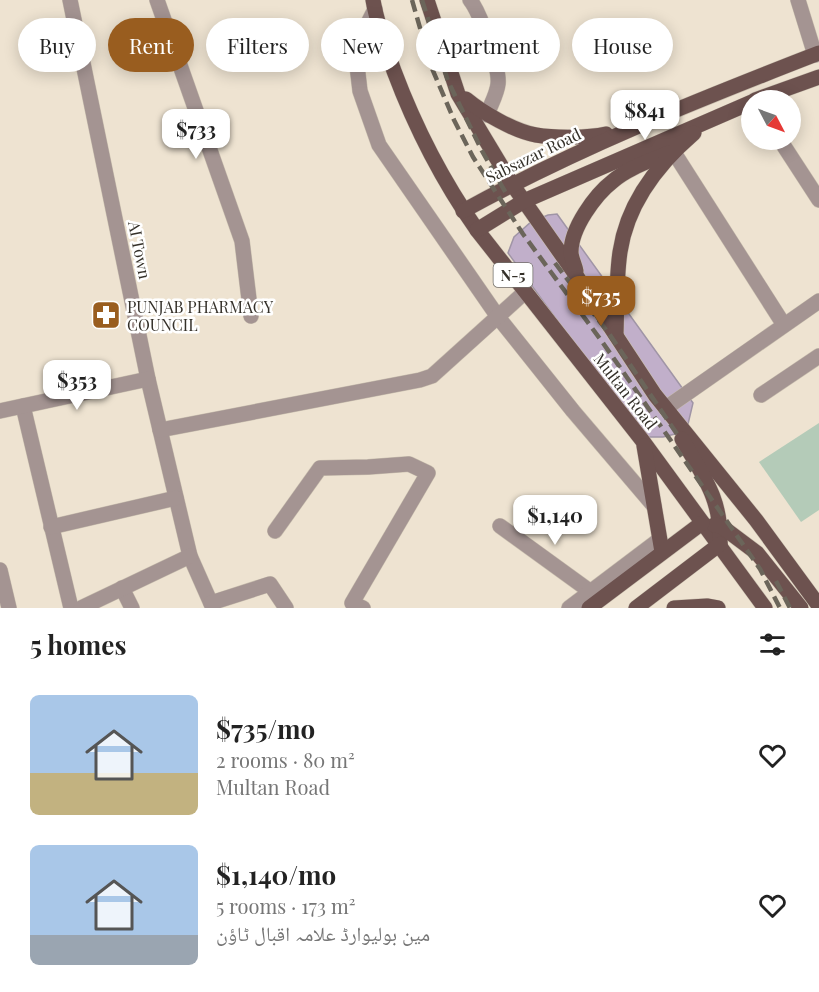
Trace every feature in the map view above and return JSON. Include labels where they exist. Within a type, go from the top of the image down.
[{"type":"main road","name":"Multan Road","points":[[427,0],[458,94],[512,184],[578,278],[655,395],[818,601]]},
{"type":"main road","name":"Multan Road","points":[[374,5],[388,54],[409,111],[463,211],[642,440],[765,608]]},
{"type":"main road","name":"Sabsazar Road","points":[[463,211],[512,184],[634,128],[817,54]]},
{"type":"main road","points":[[783,90],[819,77]]},
{"type":"main road","points":[[458,94],[487,115],[535,135],[594,137],[634,128]]},
{"type":"main road","points":[[477,230],[524,201],[741,107]]},
{"type":"main road","points":[[616,335],[620,250],[628,220],[640,195],[658,169],[673,151],[705,124]]},
{"type":"main road","points":[[578,278],[571,253],[579,223],[595,200],[613,181],[627,172],[673,151]]},
{"type":"main road","points":[[636,608],[720,544],[721,526],[715,498],[655,395]]},
{"type":"main road","points":[[642,440],[660,546]]},
{"type":"main road","points":[[590,608],[660,546],[702,523],[721,526],[757,553],[801,608]]},
{"type":"main road","points":[[674,608],[710,607]]},
{"type":"street","name":"AI Town","points":[[70,0],[148,379],[190,556],[212,605]]},
{"type":"street","points":[[157,0],[242,241],[251,316]]},
{"type":"street","points":[[470,0],[483,26],[498,74],[498,85],[487,115]]},
{"type":"street","points":[[798,0],[817,54]]},
{"type":"street","points":[[374,5],[356,57],[360,90],[379,145],[498,316],[573,411],[654,506]]},
{"type":"street","points":[[786,150],[819,200]]},
{"type":"street","points":[[673,151],[784,325]]},
{"type":"street","points":[[160,430],[432,376],[525,292]]},
{"type":"street","points":[[666,408],[819,301]]},
{"type":"street","points":[[761,395],[819,356]]},
{"type":"street","points":[[0,411],[148,379]]},
{"type":"street","points":[[23,406],[71,608]]},
{"type":"street","points":[[276,531],[320,468],[408,464],[428,473],[352,603],[363,608]]},
{"type":"street","points":[[51,527],[176,498]]},
{"type":"street","points":[[500,526],[591,592]]},
{"type":"street","points":[[569,608],[660,546]]},
{"type":"street","points":[[81,608],[97,604],[122,588],[190,556]]},
{"type":"street","points":[[0,570],[9,608]]},
{"type":"street","points":[[212,605],[270,584],[286,608]]},
{"type":"street","points":[[122,588],[132,608]]},
{"type":"green space","points":[[819,423],[819,510],[801,522],[759,462]]},
{"type":"building","points":[[557,214],[693,403],[688,424],[679,433],[663,437],[648,437],[629,419],[508,253],[514,237],[531,222]]},
{"type":"railway","points":[[412,0],[431,66],[473,157],[523,234],[603,343],[760,569],[780,608]]},
{"type":"railway","points":[[422,0],[448,81],[482,151],[507,195]]},
{"type":"railway","points":[[555,263],[610,335],[677,434]]},
{"type":"railway","points":[[776,581],[790,608]]},
{"type":"place","name":"PUNJAB PHARMACY COUNCIL","points":[[106,315]]}]
